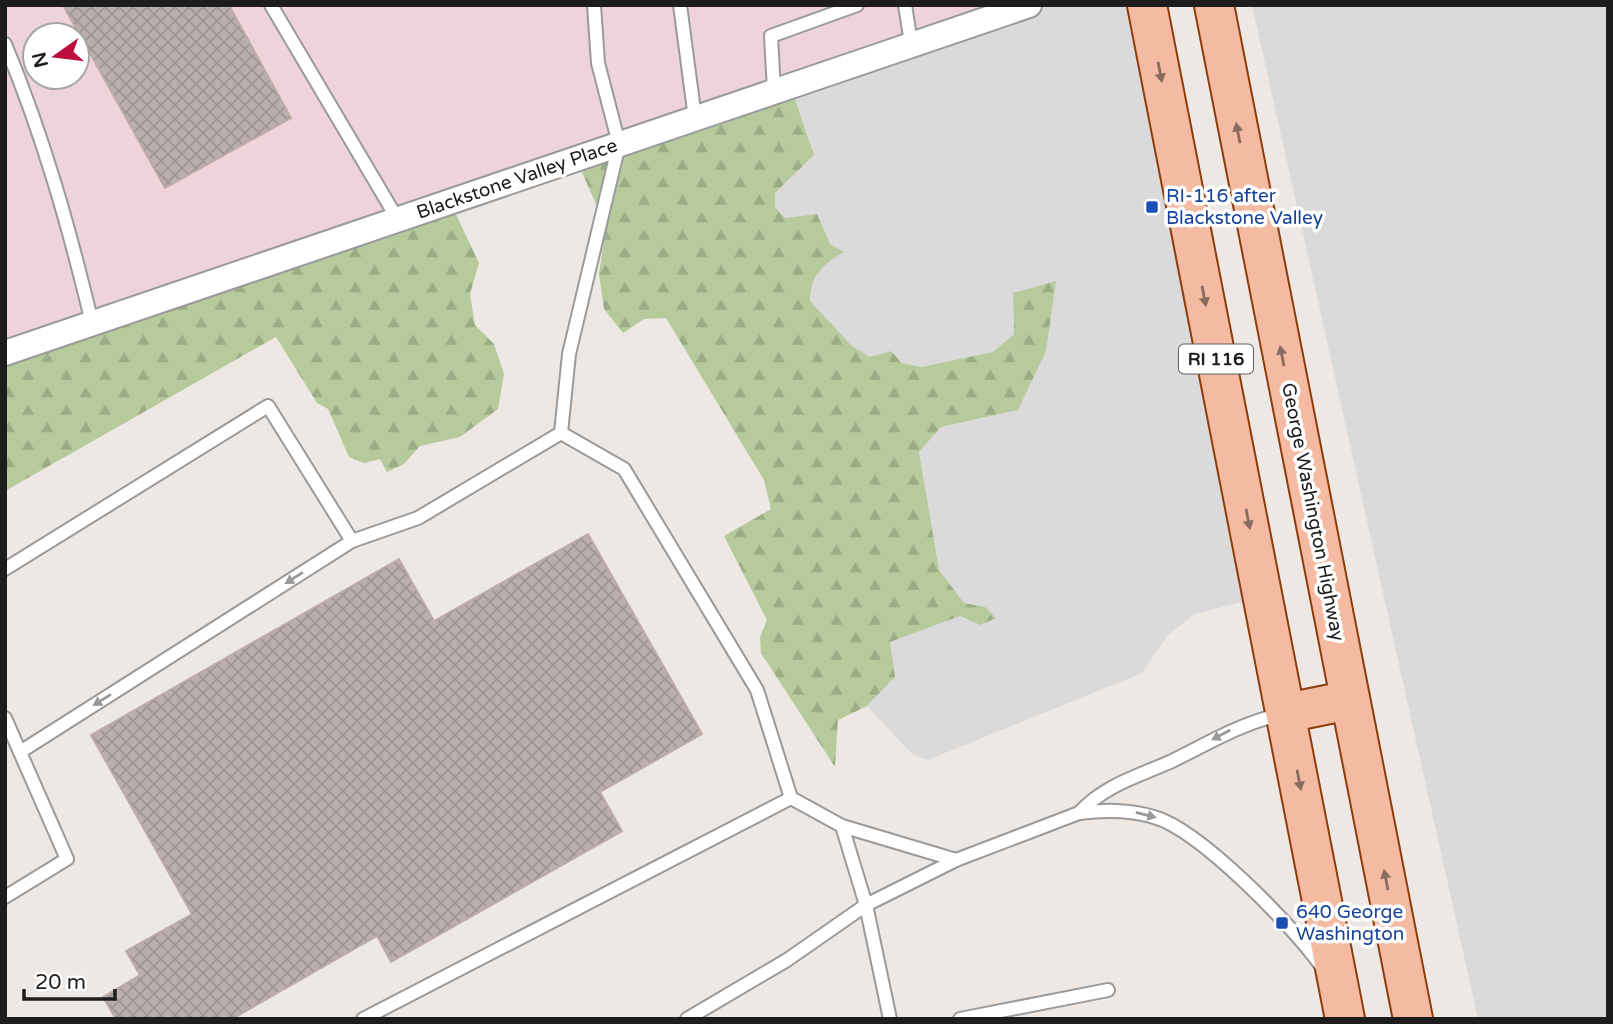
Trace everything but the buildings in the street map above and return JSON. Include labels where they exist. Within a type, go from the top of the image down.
[{"type":"main road","name":"RI 116","points":[[1147,5],[1343,1009]]},
{"type":"main road","name":"George Washington Highway","points":[[1214,5],[1413,1019]]},
{"type":"main road","points":[[1286,713],[1350,700]]},
{"type":"street","name":"Blackstone Valley Place","points":[[5,353],[1029,5]]},
{"type":"lane","points":[[271,5],[398,220]]},
{"type":"lane","points":[[561,433],[569,354],[619,144],[597,63],[594,5]]},
{"type":"lane","points":[[680,5],[695,118]]},
{"type":"lane","points":[[774,91],[771,36],[857,5]]},
{"type":"lane","points":[[905,5],[911,43]]},
{"type":"lane","points":[[5,44],[32,110],[65,213],[92,323]]},
{"type":"lane","points":[[5,569],[268,406],[352,541]]},
{"type":"lane","points":[[20,752],[352,541],[418,518],[561,433]]},
{"type":"lane","points":[[561,433],[624,469],[757,690],[792,797],[842,826],[956,860]]},
{"type":"lane","points":[[1079,813],[1105,789],[1170,762],[1240,726],[1286,713]]},
{"type":"lane","points":[[5,718],[67,859],[5,897]]},
{"type":"lane","points":[[363,1019],[792,797]]},
{"type":"lane","points":[[687,1019],[787,960],[866,905],[956,860],[1079,813],[1137,813],[1162,820],[1183,830],[1291,929],[1318,960],[1343,1009]]},
{"type":"lane","points":[[842,826],[866,905],[890,1019]]},
{"type":"lane","points":[[960,1019],[1108,990]]},
{"type":"shaded area","points":[[5,5],[1034,5],[5,359]]},
{"type":"shaded area","points":[[1034,5],[1153,5],[1269,595],[1195,614],[1168,635],[1142,673],[928,760],[912,754],[867,706],[895,677],[889,642],[960,616],[980,625],[985,607],[964,603],[939,570],[919,452],[941,427],[1018,410],[1055,282],[1013,293],[1014,334],[993,352],[921,367],[902,363],[891,351],[870,357],[852,346],[810,301],[810,287],[824,263],[843,253],[830,244],[817,214],[785,218],[775,207],[775,193],[814,155],[793,95]]},
{"type":"shaded area","points":[[1252,5],[1608,5],[1608,1019],[1478,1019]]},
{"type":"green space","points":[[793,94],[814,155],[775,193],[775,207],[785,218],[817,214],[830,244],[844,252],[819,272],[812,284],[810,301],[852,346],[870,357],[891,351],[902,363],[921,367],[993,352],[1014,334],[1013,293],[1056,281],[1046,351],[1018,410],[941,427],[919,452],[939,570],[964,603],[985,607],[996,618],[980,625],[960,616],[890,642],[895,677],[867,706],[838,720],[835,767],[761,653],[760,637],[767,620],[724,536],[771,509],[764,480],[666,318],[644,319],[623,333],[604,309],[599,274],[606,226],[579,166]]},
{"type":"green space","points":[[452,206],[479,263],[470,294],[475,325],[494,344],[504,374],[498,409],[460,437],[420,446],[404,464],[387,472],[380,459],[364,463],[349,457],[328,409],[317,403],[276,337],[5,491],[5,359]]},
{"type":"place","name":"RI-116 after Blackstone Valley","points":[[1152,207]]},
{"type":"place","name":"640 George Washington","points":[[1282,923]]}]
